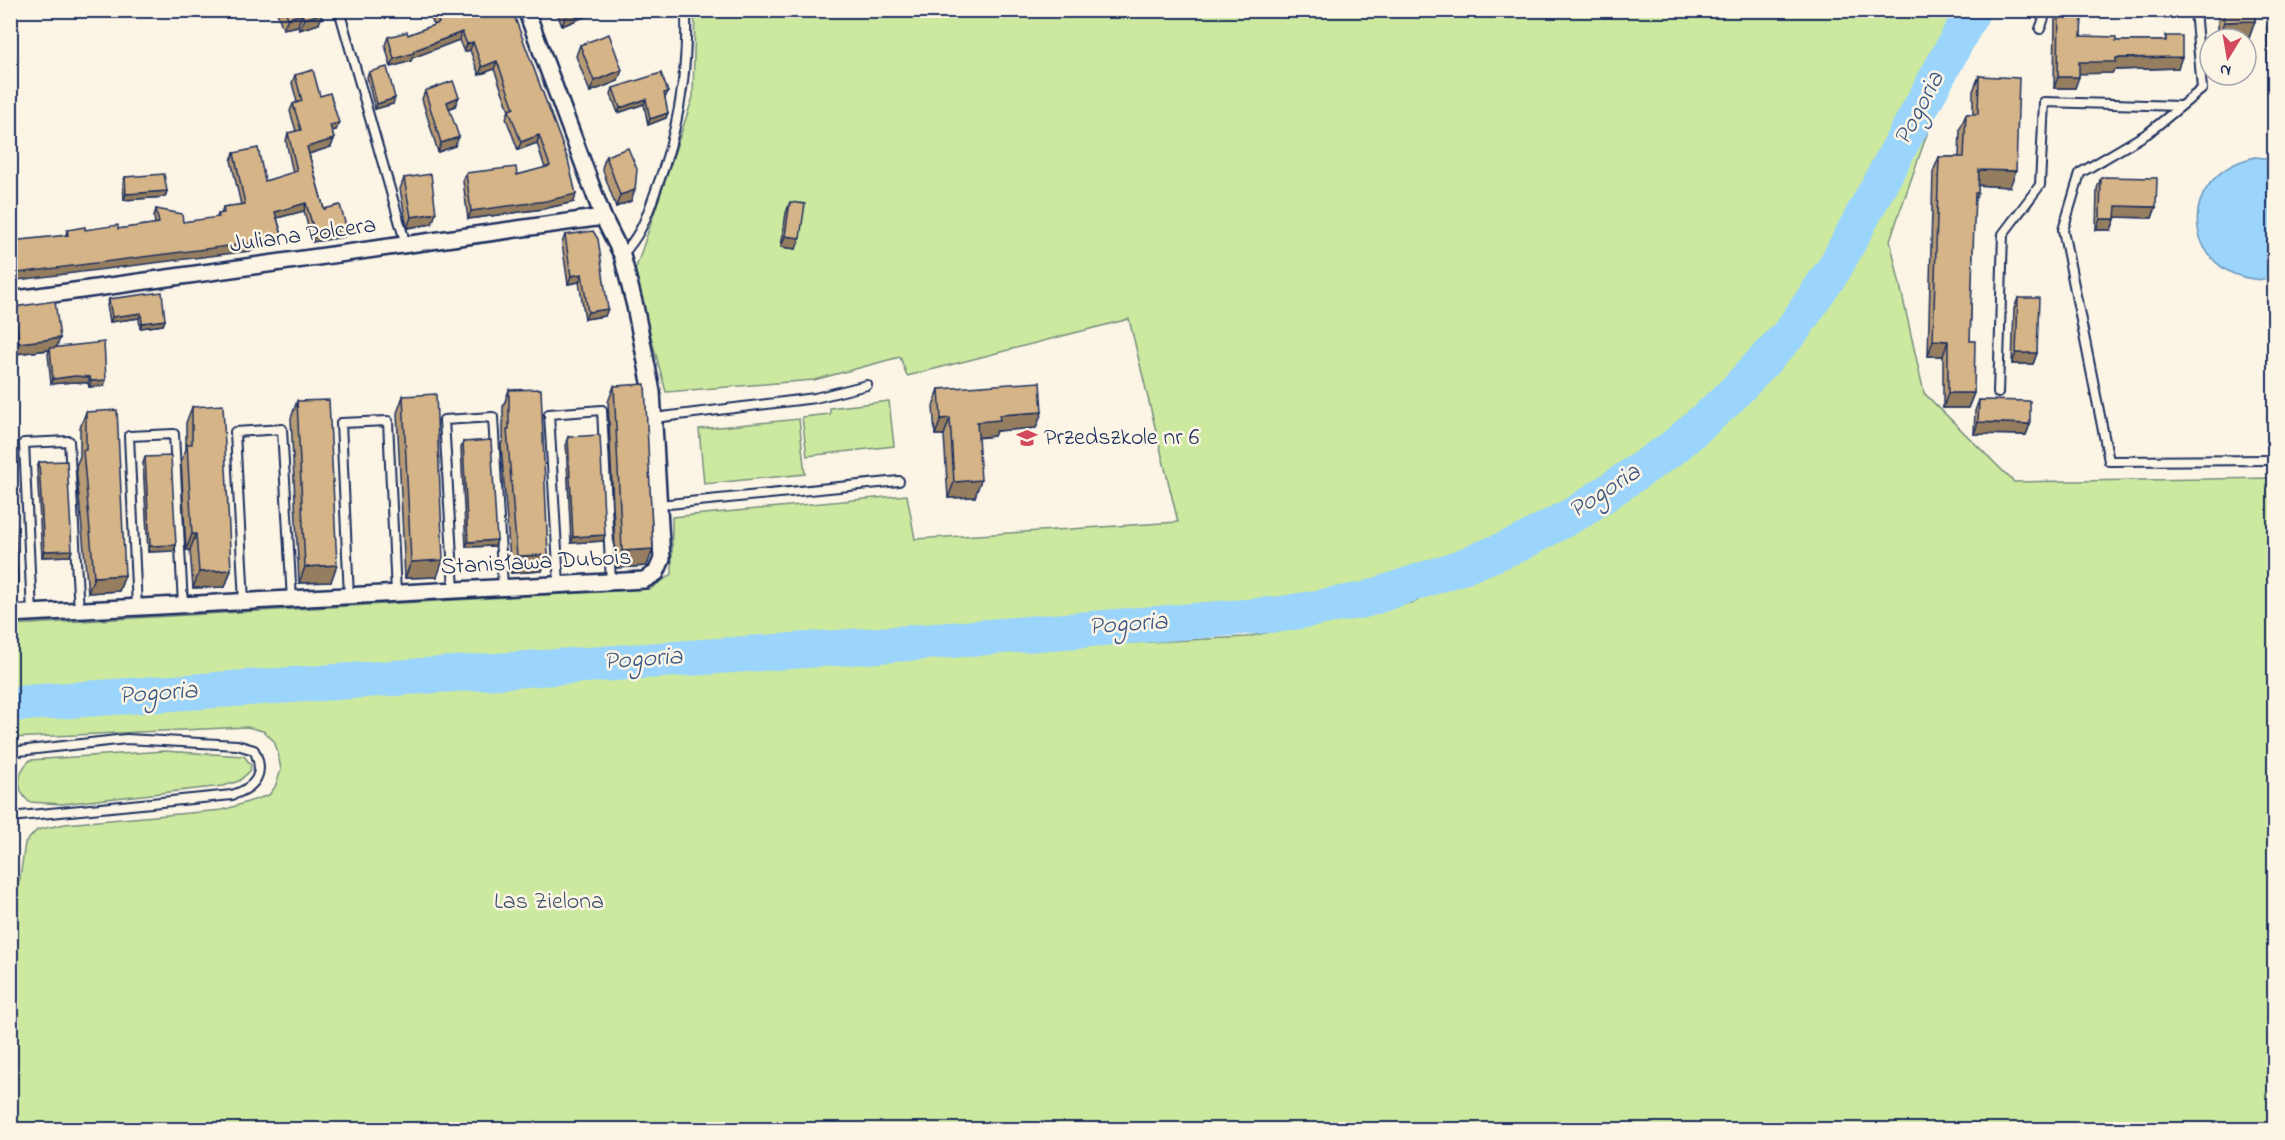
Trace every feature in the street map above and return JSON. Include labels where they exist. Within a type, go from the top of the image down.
[{"type":"street","name":"Stanisława Dubois","points":[[10,614],[611,582],[651,578],[661,567],[654,418],[643,342],[622,255],[603,217],[526,10]]},
{"type":"street","name":"Juliana Polcera","points":[[10,300],[603,217]]},
{"type":"lane","points":[[339,10],[406,245]]},
{"type":"lane","points":[[2040,29],[2047,10]]},
{"type":"lane","points":[[2195,10],[2202,89],[2148,133],[2080,173],[2062,230],[2109,461],[2274,460]]},
{"type":"lane","points":[[622,255],[639,237],[672,150],[683,99],[687,47],[686,14]]},
{"type":"lane","points":[[1998,393],[2003,234],[2040,185],[2044,102],[2180,106]]},
{"type":"lane","points":[[654,418],[815,398],[867,385]]},
{"type":"lane","points":[[559,584],[549,414],[602,410],[611,582]]},
{"type":"lane","points":[[454,590],[444,420],[493,417],[504,587]]},
{"type":"lane","points":[[349,597],[341,423],[388,421],[396,594]]},
{"type":"lane","points":[[244,602],[235,432],[282,429],[292,600]]},
{"type":"lane","points":[[137,608],[129,436],[174,434],[183,605]]},
{"type":"lane","points":[[32,613],[24,443],[69,441],[79,611]]},
{"type":"lane","points":[[659,505],[899,481]]},
{"type":"lane","points":[[10,752],[126,739],[237,745],[254,750],[259,760],[256,784],[246,791],[232,795],[10,817]]},
{"type":"green space","name":"Las Zielona","points":[[695,11],[1990,11],[1975,29],[1934,114],[1890,240],[1924,393],[2014,482],[2274,478],[2274,1129],[11,1129],[10,904],[20,878],[25,843],[37,830],[65,824],[223,810],[269,795],[275,787],[281,770],[274,741],[263,731],[247,727],[11,738],[11,712],[667,667],[1246,637],[1415,602],[1442,585],[1386,582],[1250,606],[11,696],[11,625],[650,589],[672,574],[672,517],[907,495],[915,539],[1178,522],[1129,319],[907,376],[900,357],[814,380],[666,392],[634,274],[693,97]]},
{"type":"green space","points":[[889,401],[894,446],[807,456],[802,417],[830,414],[830,408]]},
{"type":"green space","points":[[799,419],[805,474],[704,484],[699,429]]},
{"type":"green space","points":[[164,751],[244,756],[251,765],[250,771],[239,781],[223,786],[62,804],[29,802],[21,792],[20,775],[30,760]]},
{"type":"water","points":[[2255,157],[2274,159],[2274,279],[2244,277],[2221,267],[2206,250],[2198,229],[2199,207],[2208,186],[2227,168]]},
{"type":"building","points":[[285,10],[322,10],[323,13],[304,19],[302,14],[288,18]]},
{"type":"building","points":[[434,10],[512,10],[568,160],[576,194],[546,201],[471,211],[466,173],[516,167],[517,175],[550,166],[539,135],[521,142],[509,110],[514,108],[497,61],[482,67],[473,42],[467,44],[462,32],[413,51],[414,53],[394,59],[388,37],[407,32],[408,35],[439,23]]},
{"type":"building","points":[[2059,10],[2082,10],[2081,36],[2116,37],[2116,41],[2166,41],[2166,36],[2182,36],[2182,57],[2116,58],[2116,62],[2079,62],[2079,77],[2058,77]]},
{"type":"building","points":[[2224,10],[2255,10],[2255,21],[2224,22]]},
{"type":"building","points":[[2271,16],[2274,16],[2274,54],[2272,54]]},
{"type":"building","points":[[609,34],[622,70],[594,81],[580,45]]},
{"type":"building","points":[[387,67],[395,98],[377,104],[369,72]]},
{"type":"building","points":[[313,70],[320,96],[330,93],[339,123],[330,125],[334,139],[307,147],[324,209],[340,205],[347,229],[315,234],[306,203],[275,212],[282,235],[252,243],[10,274],[10,241],[68,235],[67,230],[85,227],[85,230],[118,225],[118,229],[159,223],[156,209],[182,214],[183,222],[219,217],[218,214],[224,213],[223,207],[245,204],[234,153],[258,148],[265,181],[297,171],[288,133],[301,130],[293,104],[302,101],[295,75]]},
{"type":"building","points":[[661,73],[668,92],[664,93],[668,113],[650,119],[646,99],[620,108],[613,88]]},
{"type":"building","points":[[1979,76],[2019,78],[2016,171],[1979,170],[1978,193],[1975,193],[1970,341],[1975,341],[1974,393],[1948,393],[1948,341],[1933,340],[1939,157],[1964,157],[1966,114],[1978,114]]},
{"type":"building","points":[[453,81],[459,97],[447,102],[459,137],[441,143],[425,91]]},
{"type":"building","points":[[628,148],[637,169],[635,190],[620,195],[606,156]]},
{"type":"building","points":[[164,174],[167,191],[126,194],[125,177]]},
{"type":"building","points":[[431,174],[436,213],[411,217],[404,178]]},
{"type":"building","points":[[2101,177],[2157,178],[2156,207],[2116,206],[2115,219],[2100,219]]},
{"type":"building","points":[[790,202],[805,204],[800,238],[785,236]]},
{"type":"building","points":[[593,231],[598,239],[608,309],[588,312],[582,274],[571,276],[565,235]]},
{"type":"building","points":[[162,292],[165,320],[142,323],[141,313],[112,317],[109,299]]},
{"type":"building","points":[[2018,298],[2039,298],[2037,353],[2016,353]]},
{"type":"building","points":[[55,301],[60,338],[19,343],[14,307]]},
{"type":"building","points":[[104,342],[106,380],[91,381],[90,377],[75,376],[53,379],[50,348]]},
{"type":"building","points":[[1040,382],[1042,412],[999,415],[1000,420],[977,422],[981,480],[954,482],[950,418],[941,419],[939,389]]},
{"type":"building","points":[[645,384],[653,549],[622,551],[614,386]]},
{"type":"building","points":[[541,389],[548,555],[517,556],[507,429],[509,429],[509,390]]},
{"type":"building","points":[[436,394],[443,560],[411,562],[403,396]]},
{"type":"building","points":[[329,400],[337,565],[305,567],[297,401]]},
{"type":"building","points":[[1979,400],[2030,401],[2030,424],[1978,422]]},
{"type":"building","points":[[223,405],[231,570],[199,572],[196,534],[192,534],[187,444],[192,444],[192,407]]},
{"type":"building","points":[[117,410],[125,575],[94,577],[83,450],[86,450],[86,412]]},
{"type":"building","points":[[10,417],[18,583],[10,583]]},
{"type":"building","points":[[600,435],[605,535],[573,537],[568,437]]},
{"type":"building","points":[[491,440],[497,540],[468,542],[463,442]]},
{"type":"building","points":[[171,456],[176,545],[150,546],[145,457]]},
{"type":"building","points":[[67,461],[72,550],[44,551],[39,462]]},
{"type":"waterway","name":"Pogoria","points":[[10,704],[924,642],[1282,614],[1364,600],[1464,566],[1521,543],[1580,511],[1674,447],[1726,401],[1791,332],[1834,269],[1973,10]]},
{"type":"place","name":"Przedszkole nr 6","points":[[1027,438]]}]
